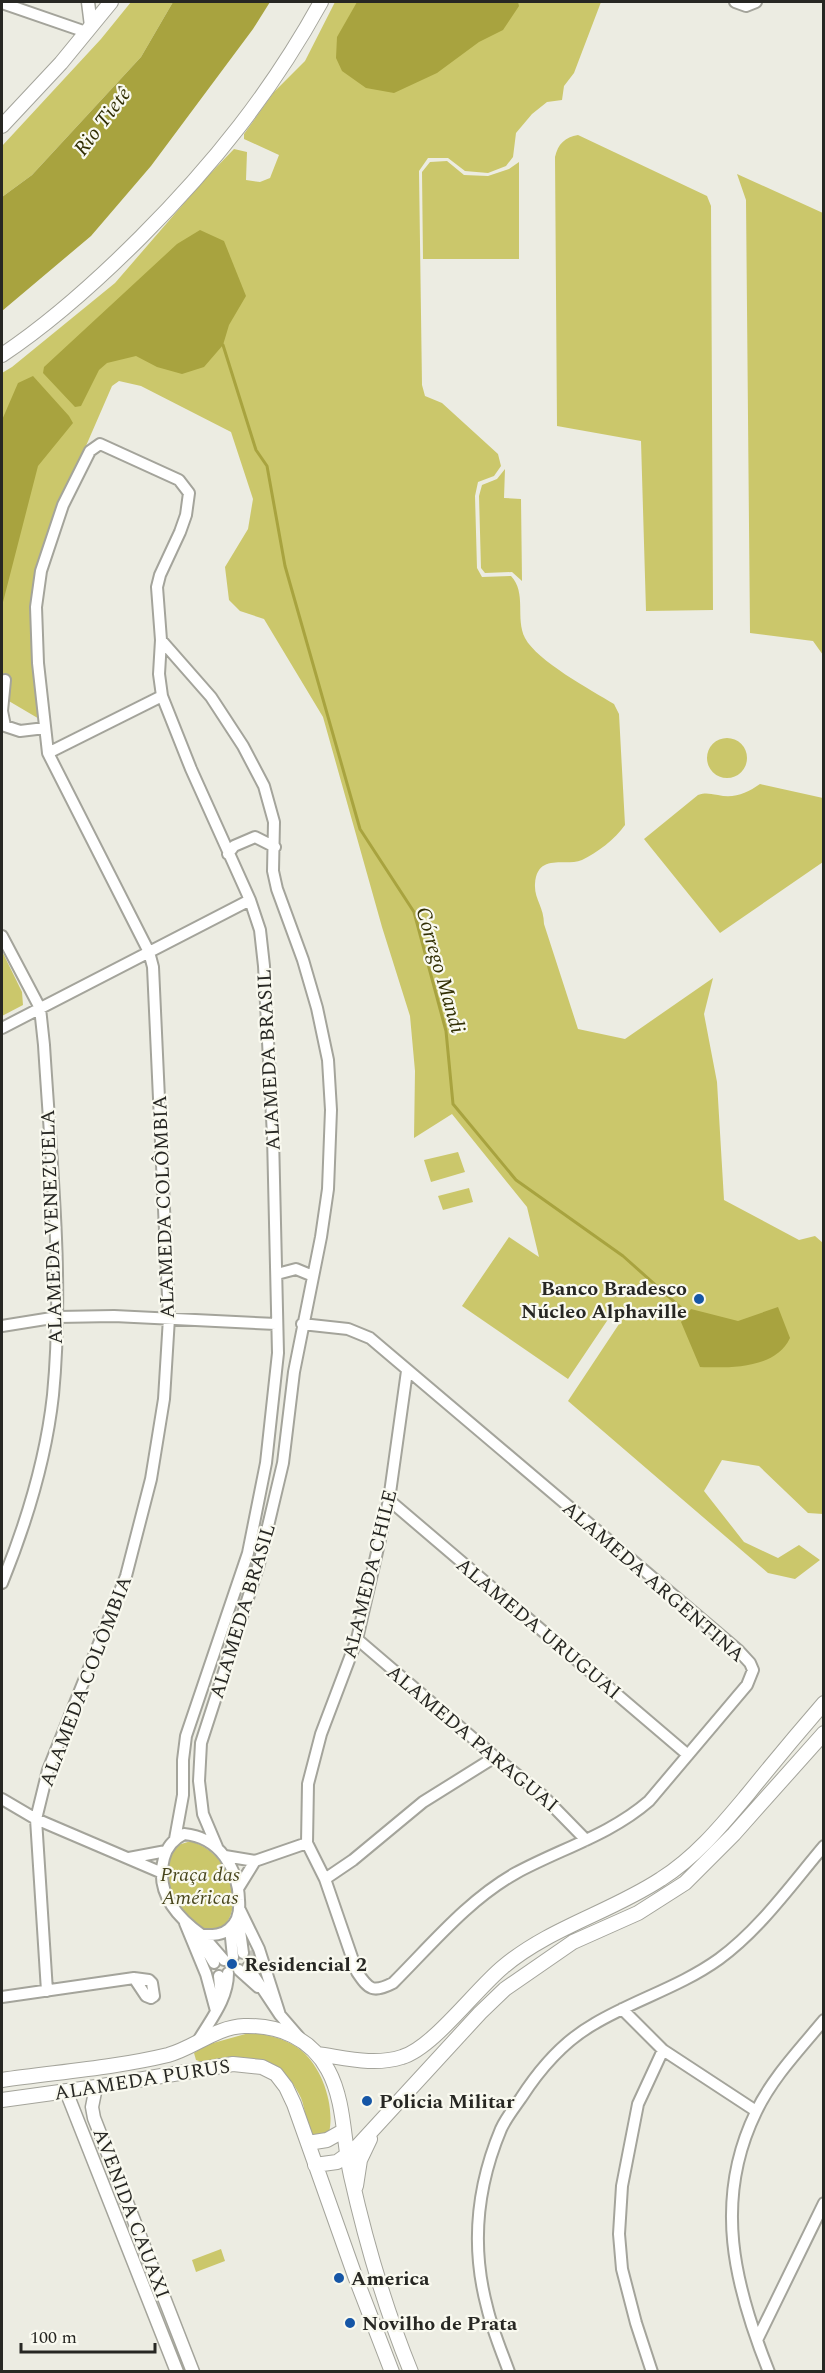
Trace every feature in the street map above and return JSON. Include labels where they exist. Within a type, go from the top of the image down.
[{"type":"main road","points":[[2,355],[39,330],[104,274],[208,167],[249,115],[295,50],[321,2]]},
{"type":"main road","points":[[2,126],[89,29],[105,5]]},
{"type":"main road","points":[[317,2054],[367,2062],[386,2062],[405,2057],[416,2051],[504,1966],[572,1924],[660,1880],[688,1860],[719,1828],[824,1703]]},
{"type":"main road","points":[[315,2165],[330,2165],[346,2156],[382,2121],[473,2020],[505,1989],[573,1942],[638,1913],[685,1883],[734,1834],[824,1732]]},
{"type":"main road","name":"ALAMEDA PURUS","points":[[2,2080],[131,2062],[171,2054],[218,2032],[242,2026],[267,2027],[288,2032],[299,2038],[317,2054],[328,2070],[337,2092],[346,2156],[356,2197],[386,2307],[411,2372]]},
{"type":"main road","points":[[180,2050],[194,2071]]},
{"type":"main road","name":"ALAMEDA PURUS","points":[[2,2100],[233,2064],[249,2065],[262,2067],[276,2074],[286,2087],[308,2143]]},
{"type":"main road","points":[[356,2197],[356,2180],[360,2160],[382,2121]]},
{"type":"main road","points":[[343,2131],[327,2140],[308,2143],[392,2372]]},
{"type":"street","points":[[2,3],[89,29],[88,2]]},
{"type":"street","points":[[735,2],[746,6],[756,2]]},
{"type":"street","name":"ALAMEDA BRASIL","points":[[100,444],[179,480],[189,493],[183,524],[160,575],[157,587],[159,674],[162,696],[191,769],[250,900],[260,930],[264,966],[273,1136],[277,1372],[266,1462],[248,1553],[186,1736],[183,1794],[175,1839]]},
{"type":"street","name":"ALAMEDA COLÔMBIA","points":[[47,1991],[36,1819],[48,1770],[126,1576],[151,1479],[164,1399],[169,1318],[153,966],[149,952],[48,753],[37,640],[36,607],[41,571],[63,505],[90,451],[100,444]]},
{"type":"street","name":"ALAMEDA BRASIL","points":[[160,640],[211,697],[243,746],[264,786],[274,822],[273,871],[277,890],[303,960],[317,1008],[328,1060],[331,1110],[328,1189],[321,1237],[294,1372],[283,1462],[269,1525],[239,1630],[201,1743],[199,1781],[203,1814],[217,1847]]},
{"type":"street","points":[[5,680],[2,711],[5,726],[20,731],[45,728]]},
{"type":"street","points":[[48,753],[162,696]]},
{"type":"street","points":[[228,854],[234,846],[255,837],[275,847]]},
{"type":"street","points":[[2,1028],[250,900]]},
{"type":"street","name":"ALAMEDA VENEZUELA","points":[[2,936],[39,1008],[44,1045],[58,1317],[52,1396],[40,1467],[14,1554],[2,1583]]},
{"type":"street","points":[[277,1274],[296,1269],[312,1276]]},
{"type":"street","points":[[2,1326],[58,1317],[169,1318],[276,1324]]},
{"type":"street","name":"ALAMEDA ARGENTINA","points":[[302,1324],[348,1329],[370,1338],[750,1663],[752,1674],[747,1685],[649,1801],[636,1812],[586,1840],[516,1873],[487,1892],[465,1910],[393,1983],[378,1989],[364,1984],[357,1971],[325,1879],[307,1843]]},
{"type":"street","name":"ALAMEDA CHILE","points":[[307,1843],[308,1784],[321,1734],[357,1640],[389,1500],[407,1371]]},
{"type":"street","points":[[277,1372],[294,1372]]},
{"type":"street","name":"ALAMEDA URUGUAI","points":[[389,1500],[688,1755]]},
{"type":"street","name":"ALAMEDA PARAGUAI","points":[[357,1640],[542,1795],[586,1840]]},
{"type":"street","points":[[325,1879],[353,1860],[423,1802],[495,1757]]},
{"type":"street","points":[[2,1799],[36,1819],[160,1872]]},
{"type":"street","points":[[184,1834],[194,1835],[217,1847],[233,1869],[239,1887],[239,1913],[233,1957],[193,1929],[169,1903],[160,1872],[166,1851],[175,1839],[184,1834]]},
{"type":"street","points":[[225,1856],[255,1861],[307,1843]]},
{"type":"street","points":[[509,2372],[486,2307],[479,2264],[477,2222],[484,2177],[502,2127],[531,2082],[560,2051],[592,2025],[622,2009],[650,1998],[718,1960],[749,1934],[824,1846]]},
{"type":"street","points":[[128,1858],[166,1851]]},
{"type":"street","points":[[239,1887],[255,1861]]},
{"type":"street","points":[[193,1929],[215,1935],[230,1928],[239,1913]]},
{"type":"street","points":[[239,1913],[259,1949],[280,2015]]},
{"type":"street","points":[[230,1928],[233,1957]]},
{"type":"street","points":[[193,1929],[206,1974],[219,2007]]},
{"type":"street","points":[[238,1973],[271,2000]]},
{"type":"street","points":[[238,1973],[263,1991],[299,2038]]},
{"type":"street","points":[[198,2041],[238,1973]]},
{"type":"street","points":[[2,1997],[134,1978]]},
{"type":"street","points":[[622,2009],[663,2050],[756,2111]]},
{"type":"street","points":[[769,2372],[734,2263],[731,2209],[738,2162],[756,2111],[780,2073],[824,2020]]},
{"type":"street","points":[[652,2372],[626,2286],[619,2234],[622,2186],[638,2104],[663,2050]]},
{"type":"street","name":"AVENIDA CAUAXI","points":[[96,2087],[92,2107],[98,2126],[194,2372]]},
{"type":"street","name":"AVENIDA CAUAXI","points":[[66,2091],[177,2372]]},
{"type":"street","points":[[82,2131],[89,2126],[98,2126]]},
{"type":"street","points":[[758,2338],[824,2203]]},
{"type":"street","points":[[125,2240],[135,2241],[140,2236]]},
{"type":"green space","points":[[131,2],[173,2],[141,57],[32,175],[2,197],[2,146],[101,39]]},
{"type":"green space","points":[[335,2],[601,2],[574,73],[564,86],[562,100],[547,102],[532,114],[516,133],[513,157],[506,166],[488,173],[465,171],[448,158],[428,158],[419,171],[422,385],[425,396],[442,403],[498,454],[501,466],[494,476],[478,482],[475,496],[477,568],[482,577],[511,576],[519,590],[522,630],[531,647],[565,674],[614,704],[619,714],[625,825],[594,854],[582,860],[547,864],[537,874],[535,884],[544,924],[578,1029],[625,1039],[713,978],[704,1014],[717,1082],[724,1200],[799,1240],[815,1236],[823,1243],[823,1514],[808,1513],[759,1466],[722,1460],[704,1491],[744,1542],[778,1558],[799,1545],[820,1560],[795,1579],[768,1573],[568,1401],[625,1315],[615,1309],[568,1379],[462,1306],[509,1237],[539,1257],[527,1207],[452,1114],[414,1138],[415,1071],[410,1016],[382,927],[323,717],[264,619],[240,611],[229,600],[225,567],[248,529],[253,499],[231,432],[141,386],[119,381],[112,386],[56,515],[39,566],[41,720],[2,697],[2,373],[115,283],[234,149],[247,152],[246,180],[260,182],[270,178],[279,155],[244,139],[244,134],[274,92],[305,61]]},
{"type":"green space","points":[[578,135],[707,196],[711,206],[713,610],[646,611],[641,441],[557,426],[555,157],[563,142],[569,137]]},
{"type":"green space","points":[[447,161],[464,175],[488,176],[509,169],[519,162],[519,259],[423,259],[422,172],[430,162]]},
{"type":"green space","points":[[737,174],[823,213],[823,655],[813,641],[750,633],[746,200]]},
{"type":"green space","points":[[505,469],[504,498],[521,499],[522,581],[512,572],[485,573],[481,568],[479,496],[482,485],[497,479]]},
{"type":"green space","points":[[727,738],[741,744],[747,758],[741,772],[727,778],[713,772],[707,758],[713,744]]},
{"type":"green space","points":[[760,784],[823,798],[823,862],[720,933],[644,839],[698,795],[706,793],[735,796]]},
{"type":"green space","points":[[2,951],[22,992],[23,1005],[2,1016]]},
{"type":"green space","points":[[458,1152],[465,1172],[431,1182],[424,1160]]},
{"type":"green space","points":[[469,1188],[473,1202],[443,1210],[438,1196]]},
{"type":"green space","name":"Praça das Américas","points":[[191,1841],[205,1848],[221,1862],[231,1882],[233,1902],[231,1914],[222,1927],[210,1931],[197,1926],[184,1914],[174,1899],[168,1881],[169,1862],[178,1845]]},
{"type":"green space","points":[[249,2033],[284,2040],[302,2051],[309,2059],[321,2078],[329,2100],[329,2133],[315,2138],[311,2134],[301,2098],[293,2083],[272,2065],[247,2058],[202,2062],[196,2060],[194,2053],[206,2045]]},
{"type":"green space","points":[[221,2249],[225,2261],[196,2272],[192,2260]]},
{"type":"water","name":"Rio Tietê","points":[[173,2],[270,2],[253,29],[151,166],[91,236],[2,311],[2,197],[32,175],[141,57]]},
{"type":"water","points":[[357,2],[518,2],[519,6],[503,30],[479,42],[437,73],[394,93],[366,88],[342,71],[336,58],[337,37]]},
{"type":"water","points":[[200,230],[224,241],[246,296],[229,325],[223,345],[204,367],[182,374],[157,367],[136,356],[107,363],[99,370],[81,406],[75,407],[43,373],[44,367],[177,244]]},
{"type":"water","points":[[33,376],[73,423],[38,466],[2,606],[2,420],[18,383]]},
{"type":"water","points":[[778,1307],[790,1338],[774,1356],[763,1361],[738,1366],[700,1367],[681,1322],[691,1309],[738,1321]]},
{"type":"waterway","name":"Córrego Mandi","points":[[223,345],[256,450],[267,466],[285,566],[360,829],[414,912],[446,1031],[453,1104],[516,1180],[623,1256],[688,1314]]},
{"type":"tunnel","points":[[252,1950],[257,1963]]},
{"type":"place","name":"Banco Bradesco Núcleo Alphaville","points":[[699,1299]]},
{"type":"place","name":"Residencial 2","points":[[232,1964]]},
{"type":"place","name":"Policia Militar","points":[[367,2101]]},
{"type":"place","name":"America","points":[[339,2278]]},
{"type":"place","name":"Novilho de Prata","points":[[350,2323]]}]
